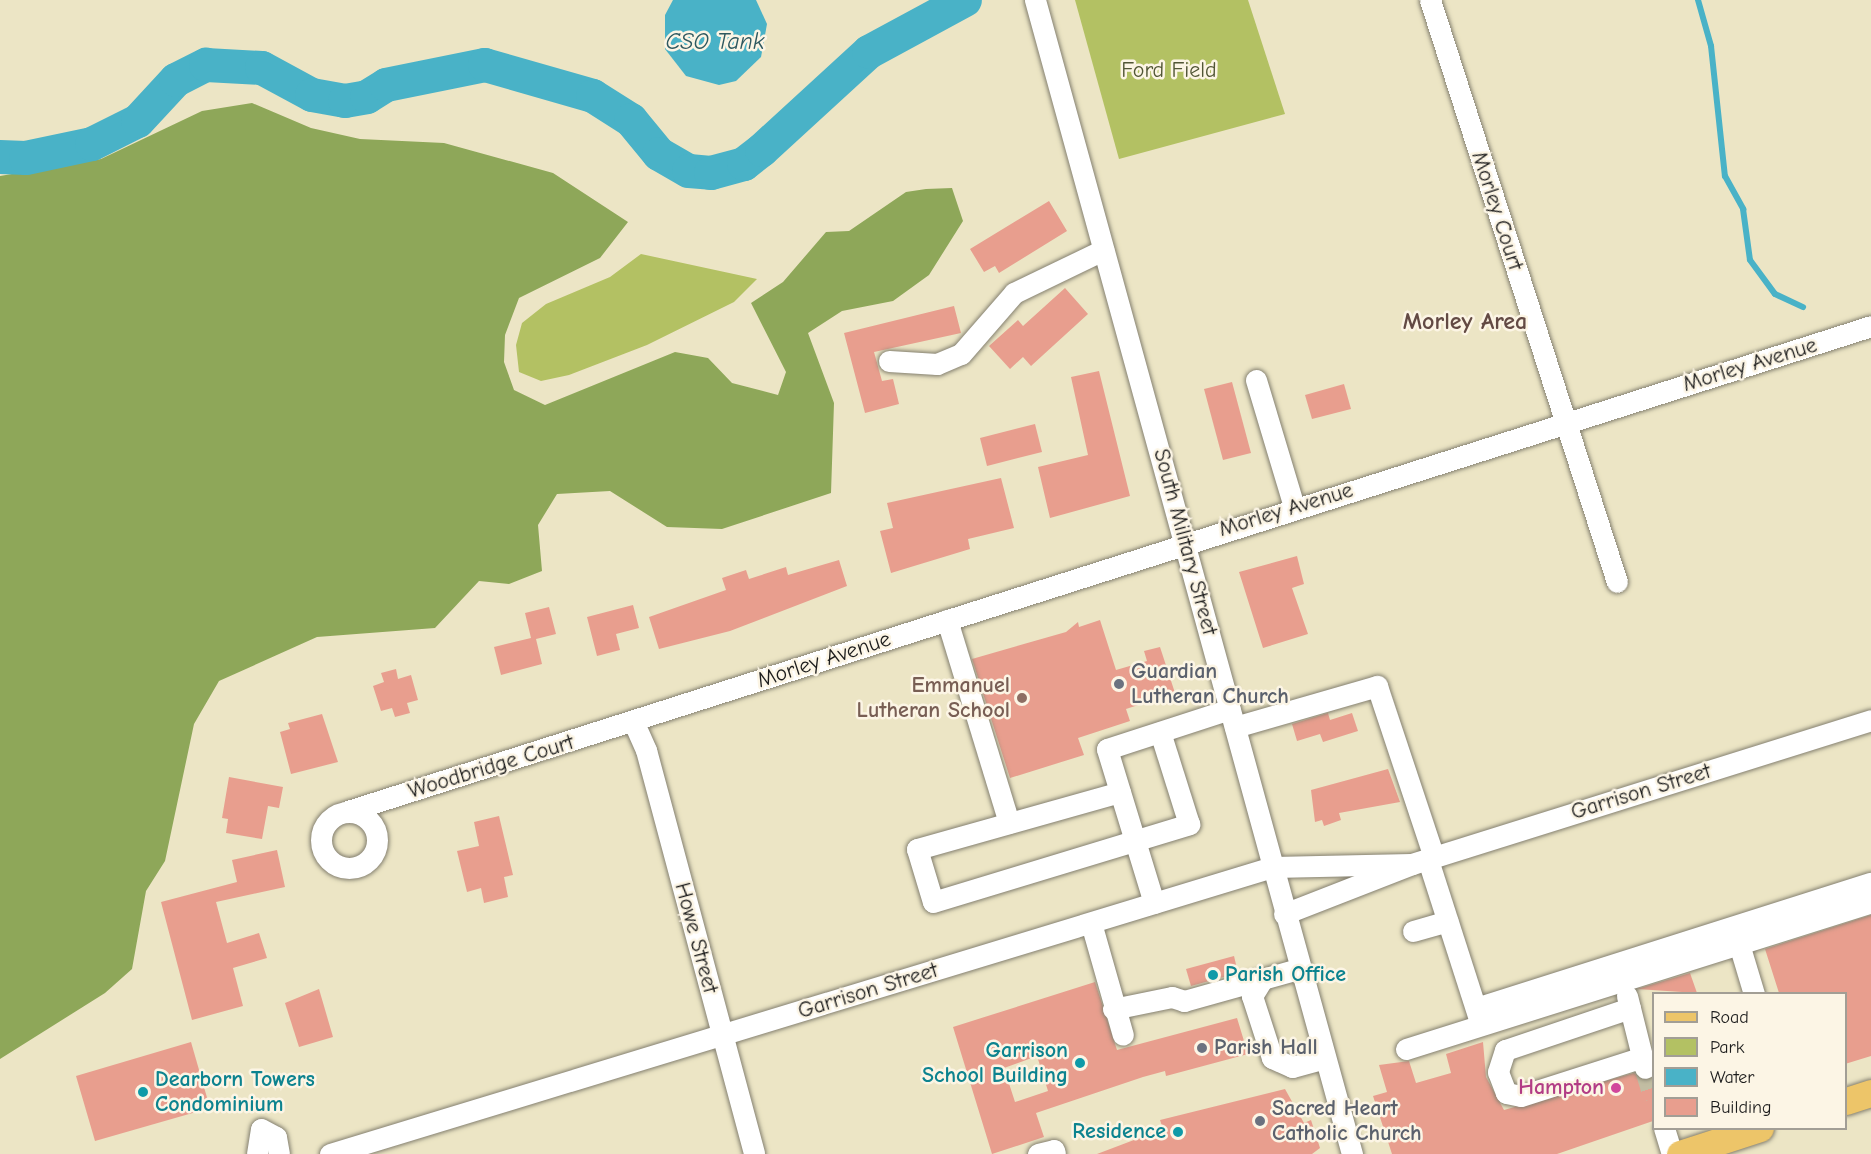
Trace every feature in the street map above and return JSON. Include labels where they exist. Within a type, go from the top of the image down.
[{"type":"main road","points":[[1847,1100],[1871,1093]]},
{"type":"main road","points":[[1680,1154],[1723,1148],[1756,1130]]},
{"type":"street","name":"South Military Street","points":[[1035,0],[1185,541],[1298,969],[1352,1154]]},
{"type":"street","name":"Morley Court","points":[[1430,0],[1563,423],[1617,582]]},
{"type":"street","points":[[889,361],[937,364],[962,354],[1014,293],[1103,250]]},
{"type":"street","name":"Morley Avenue","points":[[634,723],[1185,541],[1871,327]]},
{"type":"street","points":[[1256,380],[1293,507]]},
{"type":"street","points":[[947,620],[1009,823]]},
{"type":"street","points":[[1154,903],[1107,749],[1160,732],[1377,686],[1424,860],[1448,921],[1478,1016]]},
{"type":"street","name":"Garrison Street","points":[[1284,914],[1424,860],[1871,720]]},
{"type":"street","name":"Woodbridge Court","points":[[348,811],[634,723]]},
{"type":"street","name":"Howe Street","points":[[634,723],[646,750],[754,1154]]},
{"type":"street","points":[[1120,792],[917,849],[933,902],[1189,824],[1160,732]]},
{"type":"street","name":"Garrison Street","points":[[330,1154],[1272,867],[1424,860]]},
{"type":"street","points":[[1406,1049],[1478,1016],[1871,883]]},
{"type":"street","points":[[1478,1016],[1622,981],[1871,902]]},
{"type":"street","points":[[1413,931],[1448,921]]},
{"type":"street","points":[[1091,923],[1113,1010],[1123,1035]]},
{"type":"street","points":[[1739,944],[1754,992]]},
{"type":"street","points":[[1113,1010],[1172,997],[1184,1001],[1298,969]]},
{"type":"street","points":[[1262,980],[1252,996],[1272,1058],[1292,1067],[1325,1058]]},
{"type":"street","points":[[1622,981],[1630,1008],[1644,1063],[1521,1096],[1506,1093],[1498,1072],[1505,1050],[1630,1008]]},
{"type":"street","points":[[257,1154],[261,1129],[276,1137],[279,1154]]},
{"type":"street","points":[[1665,1130],[1672,1154]]},
{"type":"green space","name":"Ford Field","points":[[1075,0],[1248,0],[1285,114],[1119,159]]},
{"type":"green space","points":[[252,103],[311,128],[360,139],[444,143],[553,173],[628,222],[600,258],[519,298],[505,335],[504,362],[514,390],[545,405],[675,352],[708,358],[732,383],[778,395],[786,372],[751,303],[783,282],[826,232],[849,231],[906,192],[926,189],[952,188],[963,221],[929,275],[893,301],[842,311],[808,333],[834,403],[831,493],[722,529],[667,527],[610,491],[557,494],[538,525],[542,571],[509,584],[479,581],[435,628],[317,637],[219,681],[194,724],[165,861],[146,891],[132,969],[105,993],[0,1059],[0,176],[101,159],[202,111]]},
{"type":"green space","points":[[641,254],[757,279],[734,302],[647,345],[569,375],[541,381],[519,372],[516,345],[522,323],[546,304],[610,277]]},
{"type":"water","name":"CSO Tank","points":[[673,0],[756,0],[767,24],[761,57],[736,81],[719,85],[686,76],[665,49],[665,15]]},
{"type":"building","points":[[1049,201],[1067,231],[999,273],[995,266],[984,272],[970,249]]},
{"type":"building","points":[[1065,288],[1088,314],[1031,366],[1023,357],[1010,369],[989,346],[1018,320],[1023,326]]},
{"type":"building","points":[[954,306],[961,333],[874,352],[882,381],[893,379],[899,404],[865,413],[844,333]]},
{"type":"building","points":[[1099,371],[1130,496],[1050,518],[1038,467],[1088,455],[1071,377]]},
{"type":"building","points":[[1232,382],[1251,453],[1223,460],[1204,389]]},
{"type":"building","points":[[1344,384],[1351,409],[1312,419],[1305,395]]},
{"type":"building","points":[[1035,424],[1042,452],[987,466],[980,438]]},
{"type":"building","points":[[1001,478],[1014,528],[968,539],[970,549],[891,573],[880,531],[893,528],[887,503]]},
{"type":"building","points":[[1297,556],[1304,584],[1292,588],[1308,634],[1263,648],[1239,572]]},
{"type":"building","points":[[839,560],[847,586],[730,631],[659,649],[649,617],[726,590],[722,578],[746,570],[749,579],[786,567],[788,575]]},
{"type":"building","points":[[633,605],[639,628],[616,634],[620,650],[597,656],[587,617]]},
{"type":"building","points":[[549,607],[556,634],[536,639],[542,664],[501,675],[494,647],[531,638],[525,613]]},
{"type":"building","points":[[1100,620],[1116,670],[1147,661],[1144,651],[1160,647],[1175,693],[1126,709],[1130,721],[1078,738],[1084,755],[1010,778],[972,659],[1066,632],[1078,622],[1079,627]]},
{"type":"building","points":[[396,669],[398,679],[411,675],[418,700],[407,703],[410,713],[395,717],[392,708],[381,711],[373,686],[384,682],[381,673]]},
{"type":"building","points":[[1328,713],[1330,720],[1352,713],[1358,731],[1323,742],[1320,734],[1297,741],[1292,724]]},
{"type":"building","points":[[322,714],[338,762],[291,774],[280,732],[290,729],[288,723]]},
{"type":"building","points":[[1388,769],[1400,802],[1339,813],[1341,820],[1324,826],[1322,820],[1315,822],[1311,790]]},
{"type":"building","points":[[229,777],[283,787],[279,808],[268,806],[262,839],[226,833],[228,819],[222,818]]},
{"type":"building","points":[[499,816],[513,875],[504,877],[508,897],[484,903],[481,888],[467,892],[457,851],[479,846],[474,822]]},
{"type":"building","points":[[277,850],[285,887],[216,902],[227,943],[259,933],[267,958],[233,968],[243,1006],[192,1020],[161,902],[237,882],[232,860]]},
{"type":"building","points":[[1871,915],[1871,1056],[1847,1063],[1847,992],[1779,992],[1765,949]]},
{"type":"building","name":"Parish Office","points":[[1234,956],[1238,973],[1191,986],[1186,969]]},
{"type":"building","points":[[1690,973],[1697,992],[1682,992],[1637,989]]},
{"type":"building","name":"Garrison School Building","points":[[1095,982],[1117,1050],[1237,1018],[1248,1054],[1166,1076],[1165,1071],[1143,1077],[1036,1113],[1044,1137],[992,1154],[953,1027]],"holes":[[[1037,1056],[1048,1091],[1015,1102],[1004,1068]]]},
{"type":"building","points":[[319,989],[333,1037],[299,1047],[285,1003]]},
{"type":"building","name":"Dearborn Towers Condominium","points":[[191,1042],[210,1108],[95,1141],[76,1076]]},
{"type":"building","points":[[1483,1042],[1486,1077],[1504,1110],[1634,1073],[1642,1080],[1652,1077],[1652,1121],[1557,1154],[1392,1154],[1373,1096],[1387,1092],[1379,1065],[1409,1061],[1416,1083],[1451,1073],[1446,1054]]},
{"type":"building","points":[[1285,1089],[1304,1123],[1311,1120],[1320,1148],[1312,1154],[1097,1154],[1163,1129],[1160,1120]]},
{"type":"waterway","points":[[0,157],[26,158],[92,144],[138,121],[176,80],[206,65],[262,68],[312,95],[345,101],[367,97],[386,85],[485,65],[593,96],[631,120],[659,154],[689,171],[711,173],[744,164],[869,52],[965,0]]},
{"type":"waterway","points":[[1698,0],[1711,46],[1725,176],[1743,209],[1750,260],[1775,294],[1803,307]]},
{"type":"tunnel","points":[[1645,1068],[1652,1091]]},
{"type":"place","name":"Guardian Lutheran Church","points":[[1119,684]]},
{"type":"place","name":"Emmanuel Lutheran School","points":[[1022,698]]},
{"type":"place","name":"Parish Office","points":[[1213,975]]},
{"type":"place","name":"Parish Hall","points":[[1202,1048]]},
{"type":"place","name":"Garrison School Building","points":[[1080,1063]]},
{"type":"place","name":"Hampton","points":[[1616,1088]]},
{"type":"place","name":"Dearborn Towers Condominium","points":[[143,1092]]},
{"type":"place","name":"Sacred Heart Catholic Church","points":[[1260,1121]]},
{"type":"place","name":"Residence","points":[[1178,1132]]},
{"type":"district","name":"Morley Area","points":[[1465,322]]}]
